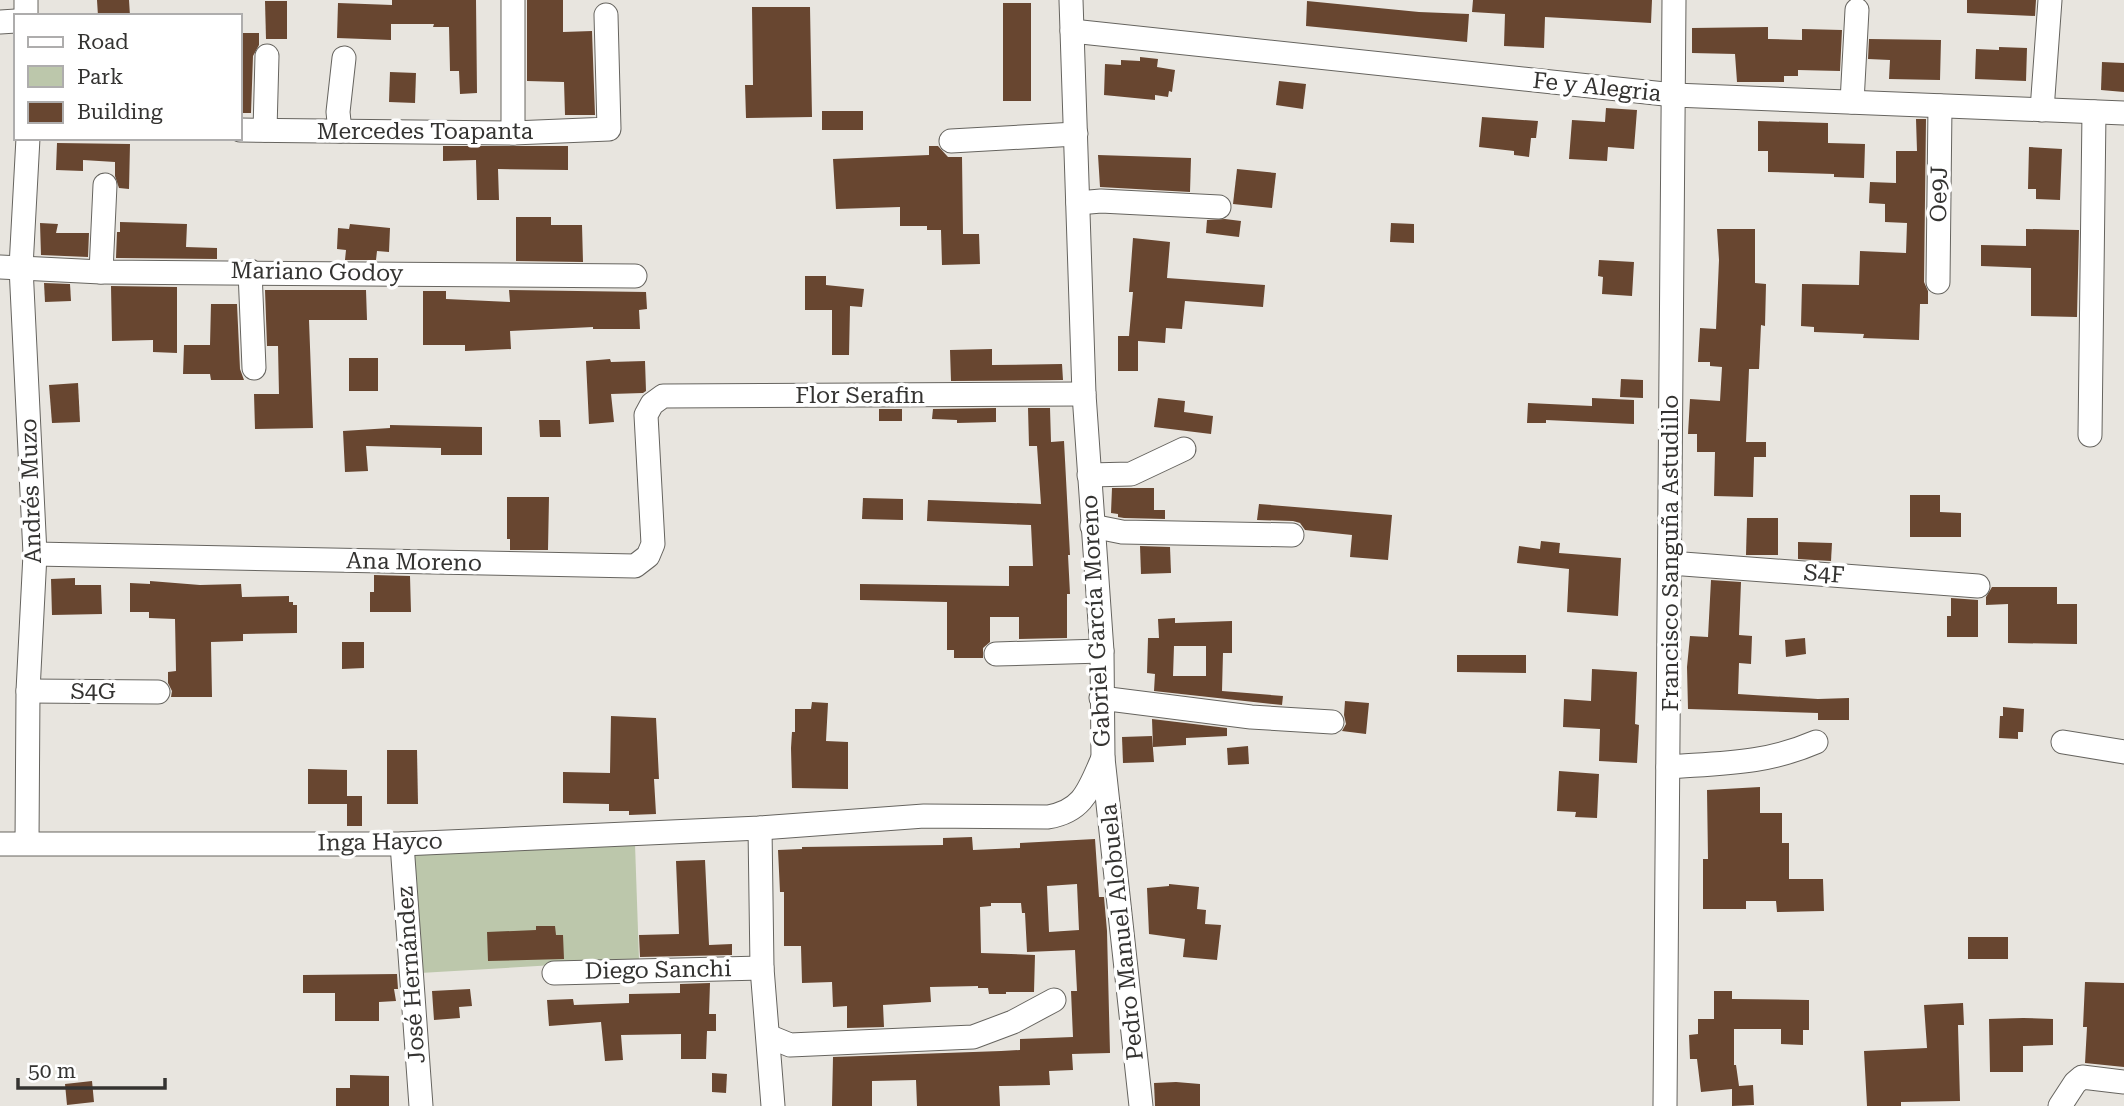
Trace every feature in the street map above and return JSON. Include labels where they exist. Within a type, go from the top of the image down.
[{"type":"street","points":[[513,0],[513,133]]},
{"type":"street","name":"Gabriel García Moreno","points":[[760,828],[923,816],[1048,817],[1064,814],[1076,807],[1091,785],[1102,758],[1102,651],[1084,394],[1071,0]]},
{"type":"street","name":"Francisco Sanguña Astudillo","points":[[1665,1106],[1674,0]]},
{"type":"street","points":[[2042,110],[2050,0]]},
{"type":"street","points":[[1853,102],[1857,10]]},
{"type":"street","name":"Mercedes Toapanta","points":[[242,130],[513,133],[609,129],[606,15]]},
{"type":"street","name":"Fe y Alegria","points":[[1072,31],[1674,95],[2124,113]]},
{"type":"street","points":[[265,130],[267,56]]},
{"type":"street","points":[[340,131],[338,112],[344,58]]},
{"type":"street","name":"Oe9J","points":[[1938,282],[1940,106]]},
{"type":"street","points":[[2090,435],[2094,112]]},
{"type":"street","points":[[951,141],[1076,134]]},
{"type":"street","name":"Andrés Muzo","points":[[27,843],[28,691],[34,554],[11,267],[28,140]]},
{"type":"street","points":[[101,272],[105,185]]},
{"type":"street","points":[[1078,203],[1101,201],[1219,207]]},
{"type":"street","name":"Mariano Godoy","points":[[11,267],[101,272],[250,271],[635,276]]},
{"type":"street","points":[[250,271],[254,368]]},
{"type":"street","name":"Flor Serafin","points":[[646,415],[652,404],[663,396],[1084,394]]},
{"type":"street","name":"Ana Moreno","points":[[34,554],[635,566],[648,556],[653,544],[646,415]]},
{"type":"street","points":[[1088,475],[1131,474],[1184,449]]},
{"type":"street","points":[[1092,526],[1122,532],[1293,535]]},
{"type":"street","name":"S4F","points":[[1670,563],[1978,586]]},
{"type":"street","points":[[996,654],[1102,651]]},
{"type":"street","name":"S4G","points":[[28,691],[158,692]]},
{"type":"street","points":[[1101,698],[1251,717],[1332,722]]},
{"type":"street","points":[[1668,767],[1761,760],[1796,751],[1816,742]]},
{"type":"street","points":[[2063,742],[2124,751]]},
{"type":"street","name":"Pedro Manuel Alobuela","points":[[1102,758],[1141,1106]]},
{"type":"street","points":[[760,828],[762,968],[773,1106]]},
{"type":"street","name":"Inga Hayco","points":[[0,844],[402,844],[760,828]]},
{"type":"street","name":"José Hernández","points":[[402,844],[421,1106]]},
{"type":"street","name":"Diego Sanchi","points":[[554,973],[762,968]]},
{"type":"street","points":[[768,1036],[790,1045],[973,1037],[1013,1022],[1054,999]]},
{"type":"street","points":[[2060,1106],[2082,1077],[2124,1082]]},
{"type":"green space","points":[[635,844],[639,960],[420,973],[412,853]]},
{"type":"building","points":[[97,0],[129,0],[130,14],[98,14]]},
{"type":"building","points":[[392,0],[476,0],[477,93],[460,94],[459,71],[450,71],[449,27],[433,27],[434,24],[391,24],[391,40],[337,38],[338,3],[392,5]]},
{"type":"building","points":[[527,0],[563,0],[563,32],[592,31],[595,115],[565,115],[564,82],[527,81]]},
{"type":"building","points":[[1473,0],[1652,0],[1651,23],[1545,17],[1544,48],[1504,46],[1505,14],[1472,12]]},
{"type":"building","points":[[1967,0],[2036,0],[2035,16],[1967,13]]},
{"type":"building","points":[[265,1],[287,1],[287,39],[266,39]]},
{"type":"building","points":[[1307,1],[1469,14],[1467,42],[1306,26]]},
{"type":"building","points":[[1003,3],[1031,3],[1031,101],[1003,101]]},
{"type":"building","points":[[752,7],[810,7],[812,117],[746,118],[745,85],[753,85]]},
{"type":"building","points":[[1768,27],[1768,39],[1802,40],[1802,29],[1842,30],[1840,71],[1798,70],[1798,76],[1784,76],[1784,82],[1737,82],[1735,54],[1692,53],[1692,28]]},
{"type":"building","points":[[242,33],[259,33],[259,45],[253,56],[251,113],[242,113]]},
{"type":"building","points":[[1869,39],[1941,40],[1940,80],[1889,79],[1890,60],[1868,59]]},
{"type":"building","points":[[1999,47],[2027,48],[2026,81],[1975,79],[1976,49],[1999,50]]},
{"type":"building","points":[[1140,57],[1158,59],[1157,67],[1175,70],[1172,92],[1169,91],[1168,97],[1155,95],[1155,100],[1104,95],[1105,64],[1121,65],[1121,60],[1140,61]]},
{"type":"building","points":[[2102,62],[2124,63],[2124,92],[2101,90]]},
{"type":"building","points":[[390,72],[416,73],[415,103],[389,102]]},
{"type":"building","points":[[1279,81],[1306,84],[1303,109],[1276,105]]},
{"type":"building","points":[[1606,108],[1637,110],[1634,149],[1608,147],[1607,161],[1569,159],[1572,120],[1605,122]]},
{"type":"building","points":[[822,111],[863,111],[863,130],[822,130]]},
{"type":"building","points":[[1482,117],[1538,121],[1536,138],[1531,138],[1529,157],[1514,155],[1514,151],[1479,147]]},
{"type":"building","points":[[1916,119],[1926,119],[1924,282],[1928,291],[1928,304],[1920,304],[1919,340],[1863,338],[1864,334],[1814,332],[1814,327],[1801,326],[1802,284],[1859,285],[1860,251],[1906,253],[1907,223],[1885,222],[1885,204],[1869,203],[1870,182],[1896,183],[1896,151],[1917,151]]},
{"type":"building","points":[[1758,121],[1828,123],[1828,143],[1865,144],[1864,178],[1834,177],[1834,174],[1768,172],[1768,151],[1758,151]]},
{"type":"building","points":[[57,143],[130,144],[129,189],[119,188],[115,176],[115,162],[83,160],[83,171],[56,170]]},
{"type":"building","points":[[443,146],[568,146],[568,170],[498,169],[499,200],[477,200],[476,160],[443,161]]},
{"type":"building","points":[[929,146],[938,146],[948,157],[962,157],[963,234],[979,234],[980,264],[942,265],[941,230],[927,230],[927,226],[900,226],[900,207],[836,209],[833,159],[929,155]]},
{"type":"building","points":[[2029,147],[2062,149],[2060,200],[2036,199],[2036,189],[2028,189]]},
{"type":"building","points":[[1098,155],[1191,158],[1190,192],[1100,187]]},
{"type":"building","points":[[1237,169],[1276,173],[1272,208],[1233,204]]},
{"type":"building","points":[[516,217],[551,217],[551,225],[582,225],[583,262],[516,261]]},
{"type":"building","points":[[1207,220],[1241,221],[1239,237],[1206,233]]},
{"type":"building","points":[[120,222],[187,224],[186,247],[217,248],[217,259],[116,258]]},
{"type":"building","points":[[40,223],[58,224],[56,233],[89,233],[88,257],[41,255]]},
{"type":"building","points":[[1391,223],[1414,224],[1414,243],[1390,242]]},
{"type":"building","points":[[350,224],[390,228],[389,252],[377,251],[376,260],[345,260],[346,250],[337,249],[338,228],[349,229]]},
{"type":"building","points":[[1717,229],[1755,229],[1755,283],[1766,284],[1765,326],[1761,325],[1759,369],[1749,369],[1746,442],[1766,442],[1766,457],[1754,457],[1753,497],[1714,496],[1715,452],[1697,452],[1697,434],[1688,434],[1690,399],[1720,401],[1722,367],[1710,366],[1710,362],[1698,362],[1700,328],[1716,329],[1719,260]]},
{"type":"building","points":[[2026,229],[2079,230],[2077,317],[2031,316],[2031,268],[1981,266],[1981,245],[2026,246]]},
{"type":"building","points":[[1133,238],[1170,242],[1167,278],[1265,285],[1263,307],[1185,301],[1182,329],[1166,328],[1165,343],[1138,341],[1138,371],[1118,371],[1118,336],[1129,336],[1133,292],[1129,292]]},
{"type":"building","points":[[1599,260],[1634,262],[1632,296],[1602,294],[1603,277],[1598,276]]},
{"type":"building","points":[[805,276],[826,276],[826,285],[864,289],[862,307],[850,306],[849,355],[832,355],[832,310],[805,310]]},
{"type":"building","points":[[44,283],[70,284],[71,301],[45,302]]},
{"type":"building","points":[[111,286],[177,287],[177,353],[153,352],[153,340],[112,341]]},
{"type":"building","points":[[265,290],[366,290],[367,320],[309,320],[313,428],[255,429],[254,394],[279,394],[278,346],[267,346]]},
{"type":"building","points":[[509,290],[646,292],[647,309],[639,310],[640,329],[593,327],[510,331],[511,349],[465,351],[465,345],[423,345],[423,291],[446,291],[446,299],[510,302]]},
{"type":"building","points":[[211,304],[237,304],[240,369],[244,380],[211,380],[210,374],[183,374],[184,345],[210,345]]},
{"type":"building","points":[[992,349],[992,365],[1062,364],[1063,380],[951,381],[950,350]]},
{"type":"building","points":[[349,358],[378,358],[378,391],[349,391]]},
{"type":"building","points":[[610,359],[611,362],[645,361],[646,391],[611,394],[614,422],[589,424],[586,361]]},
{"type":"building","points":[[1621,379],[1643,380],[1643,398],[1620,397]]},
{"type":"building","points":[[78,383],[80,422],[52,423],[49,385]]},
{"type":"building","points":[[1158,398],[1185,401],[1184,412],[1213,416],[1211,434],[1154,427]]},
{"type":"building","points":[[1592,398],[1634,400],[1634,424],[1546,420],[1546,423],[1527,423],[1528,403],[1592,406]]},
{"type":"building","points":[[996,408],[996,422],[957,423],[957,420],[932,419],[933,409]]},
{"type":"building","points":[[1028,408],[1050,408],[1051,442],[1064,441],[1070,555],[1067,638],[1019,639],[1019,617],[990,617],[990,642],[983,648],[983,658],[954,658],[954,650],[947,650],[947,602],[860,600],[860,584],[1009,586],[1009,566],[1033,566],[1031,525],[927,521],[928,500],[1041,504],[1037,446],[1029,446]]},
{"type":"building","points":[[879,409],[902,409],[902,421],[879,421]]},
{"type":"building","points":[[539,420],[560,420],[561,437],[540,437]]},
{"type":"building","points":[[390,425],[482,427],[482,455],[441,455],[441,448],[366,446],[368,471],[345,472],[343,431],[390,428]]},
{"type":"building","points":[[1112,488],[1154,488],[1154,510],[1165,510],[1165,519],[1124,518],[1111,513]]},
{"type":"building","points":[[1910,495],[1940,495],[1940,512],[1961,513],[1961,537],[1910,537]]},
{"type":"building","points":[[507,497],[549,497],[548,550],[510,550],[510,539],[507,539]]},
{"type":"building","points":[[863,498],[903,499],[903,520],[862,519]]},
{"type":"building","points":[[1259,504],[1392,515],[1388,560],[1350,557],[1352,535],[1305,530],[1300,523],[1293,521],[1257,520]]},
{"type":"building","points":[[1747,518],[1778,518],[1778,555],[1746,555]]},
{"type":"building","points":[[1541,541],[1560,543],[1559,553],[1621,558],[1618,616],[1567,612],[1569,569],[1517,563],[1519,546],[1540,549]]},
{"type":"building","points":[[1798,542],[1832,543],[1831,561],[1798,559]]},
{"type":"building","points":[[1140,546],[1170,547],[1171,573],[1141,574]]},
{"type":"building","points":[[374,575],[410,576],[411,612],[370,612],[370,592],[374,592]]},
{"type":"building","points":[[75,578],[75,585],[101,585],[102,614],[52,615],[51,579]]},
{"type":"building","points":[[1711,580],[1741,582],[1739,635],[1752,636],[1751,664],[1739,663],[1738,694],[1818,699],[1849,698],[1849,720],[1818,720],[1818,713],[1688,709],[1687,667],[1690,636],[1708,637]]},
{"type":"building","points":[[150,581],[200,585],[241,584],[242,597],[289,596],[289,602],[297,605],[297,633],[243,634],[243,641],[211,642],[212,697],[171,697],[168,672],[176,671],[175,619],[149,618],[149,612],[130,612],[130,583],[150,584]]},
{"type":"building","points":[[1992,587],[2057,587],[2057,604],[2077,604],[2077,644],[2008,643],[2008,604],[1986,605],[1986,597]]},
{"type":"building","points":[[1951,598],[1978,600],[1978,637],[1947,637],[1947,616],[1951,616]]},
{"type":"building","points":[[1175,618],[1175,623],[1232,621],[1232,653],[1223,653],[1222,691],[1283,696],[1282,705],[1154,691],[1155,674],[1147,673],[1148,638],[1159,638],[1158,619]],"holes":[[[1174,646],[1206,646],[1206,676],[1173,676]]]},
{"type":"building","points":[[1805,638],[1806,654],[1786,657],[1785,640]]},
{"type":"building","points":[[342,642],[364,642],[364,668],[342,669]]},
{"type":"building","points":[[1457,655],[1526,655],[1526,673],[1457,672]]},
{"type":"building","points":[[1592,669],[1637,672],[1637,763],[1599,761],[1600,729],[1563,727],[1564,699],[1591,701]]},
{"type":"building","points":[[1345,701],[1369,703],[1366,734],[1342,731],[1346,724]]},
{"type":"building","points":[[812,702],[828,703],[826,741],[848,742],[848,789],[792,788],[791,748],[792,732],[795,732],[795,709],[811,709]]},
{"type":"building","points":[[2003,707],[2024,709],[2023,732],[2018,732],[2018,739],[1999,738]]},
{"type":"building","points":[[611,716],[656,718],[659,779],[654,779],[656,814],[629,815],[629,811],[609,811],[609,804],[563,803],[563,772],[610,773]]},
{"type":"building","points":[[1152,719],[1227,728],[1227,736],[1186,738],[1186,745],[1153,747]]},
{"type":"building","points":[[1152,736],[1154,762],[1123,763],[1122,737]]},
{"type":"building","points":[[1248,746],[1249,764],[1228,765],[1227,748]]},
{"type":"building","points":[[387,750],[417,750],[418,804],[387,804]]},
{"type":"building","points":[[308,769],[347,770],[347,804],[308,804]]},
{"type":"building","points":[[1559,771],[1599,774],[1597,818],[1575,817],[1576,812],[1557,811]]},
{"type":"building","points":[[1760,787],[1760,813],[1782,813],[1782,843],[1789,843],[1789,879],[1823,879],[1824,911],[1777,912],[1776,901],[1746,901],[1746,909],[1703,909],[1703,859],[1708,859],[1707,790]]},
{"type":"building","points":[[347,796],[362,796],[362,826],[347,826]]},
{"type":"building","points":[[972,837],[973,850],[1020,848],[1020,843],[1095,839],[1099,897],[1104,897],[1107,931],[1110,1053],[1072,1054],[1073,1070],[1049,1071],[1050,1085],[999,1086],[1000,1106],[917,1106],[916,1080],[872,1081],[872,1106],[832,1106],[833,1057],[1020,1050],[1020,1039],[1073,1037],[1071,991],[1077,991],[1075,950],[1027,952],[1025,913],[1022,913],[1021,903],[991,903],[991,906],[980,907],[981,953],[1035,955],[1034,992],[989,994],[988,988],[978,986],[930,987],[931,1002],[883,1005],[884,1027],[847,1028],[847,1006],[833,1007],[832,982],[802,983],[801,946],[784,946],[784,892],[780,892],[778,850],[802,847],[943,845],[943,838]],"holes":[[[1077,884],[1079,930],[1049,932],[1047,886]]]},
{"type":"building","points":[[705,860],[709,945],[732,944],[732,955],[640,957],[639,935],[679,934],[676,861]]},
{"type":"building","points":[[1169,884],[1199,887],[1197,909],[1206,910],[1205,924],[1221,925],[1217,960],[1183,957],[1185,939],[1149,934],[1147,888]]},
{"type":"building","points":[[536,926],[555,926],[556,935],[563,935],[564,959],[488,961],[487,932],[536,930]]},
{"type":"building","points":[[1968,937],[2008,937],[2008,959],[1968,959]]},
{"type":"building","points":[[397,974],[398,989],[394,989],[396,1001],[379,1002],[379,1021],[335,1021],[335,993],[303,993],[303,975]]},
{"type":"building","points":[[2085,982],[2124,983],[2124,1067],[2085,1063]]},
{"type":"building","points":[[710,983],[709,1014],[716,1014],[716,1031],[707,1031],[706,1059],[681,1059],[681,1034],[621,1035],[623,1060],[605,1061],[601,1022],[549,1026],[547,1000],[573,999],[574,1005],[629,1003],[629,994],[680,993],[680,984]]},
{"type":"building","points":[[470,989],[472,1006],[459,1007],[460,1018],[434,1020],[432,991]]},
{"type":"building","points":[[1714,991],[1732,991],[1732,999],[1809,1000],[1809,1030],[1803,1030],[1803,1045],[1781,1044],[1781,1029],[1734,1029],[1734,1065],[1739,1086],[1753,1085],[1754,1105],[1732,1106],[1732,1089],[1701,1092],[1697,1059],[1690,1059],[1689,1035],[1698,1034],[1698,1019],[1714,1019]]},
{"type":"building","points":[[1963,1003],[1964,1025],[1958,1025],[1960,1101],[1901,1102],[1901,1106],[1867,1106],[1864,1051],[1927,1048],[1924,1005]]},
{"type":"building","points":[[1989,1019],[2053,1019],[2053,1045],[2023,1046],[2023,1072],[1990,1072]]},
{"type":"building","points":[[712,1073],[727,1074],[726,1093],[712,1092]]},
{"type":"building","points":[[350,1075],[389,1076],[389,1106],[336,1106],[336,1088],[350,1088]]},
{"type":"building","points":[[92,1081],[94,1102],[67,1105],[65,1084]]},
{"type":"building","points":[[1154,1083],[1200,1084],[1200,1106],[1155,1106]]}]
